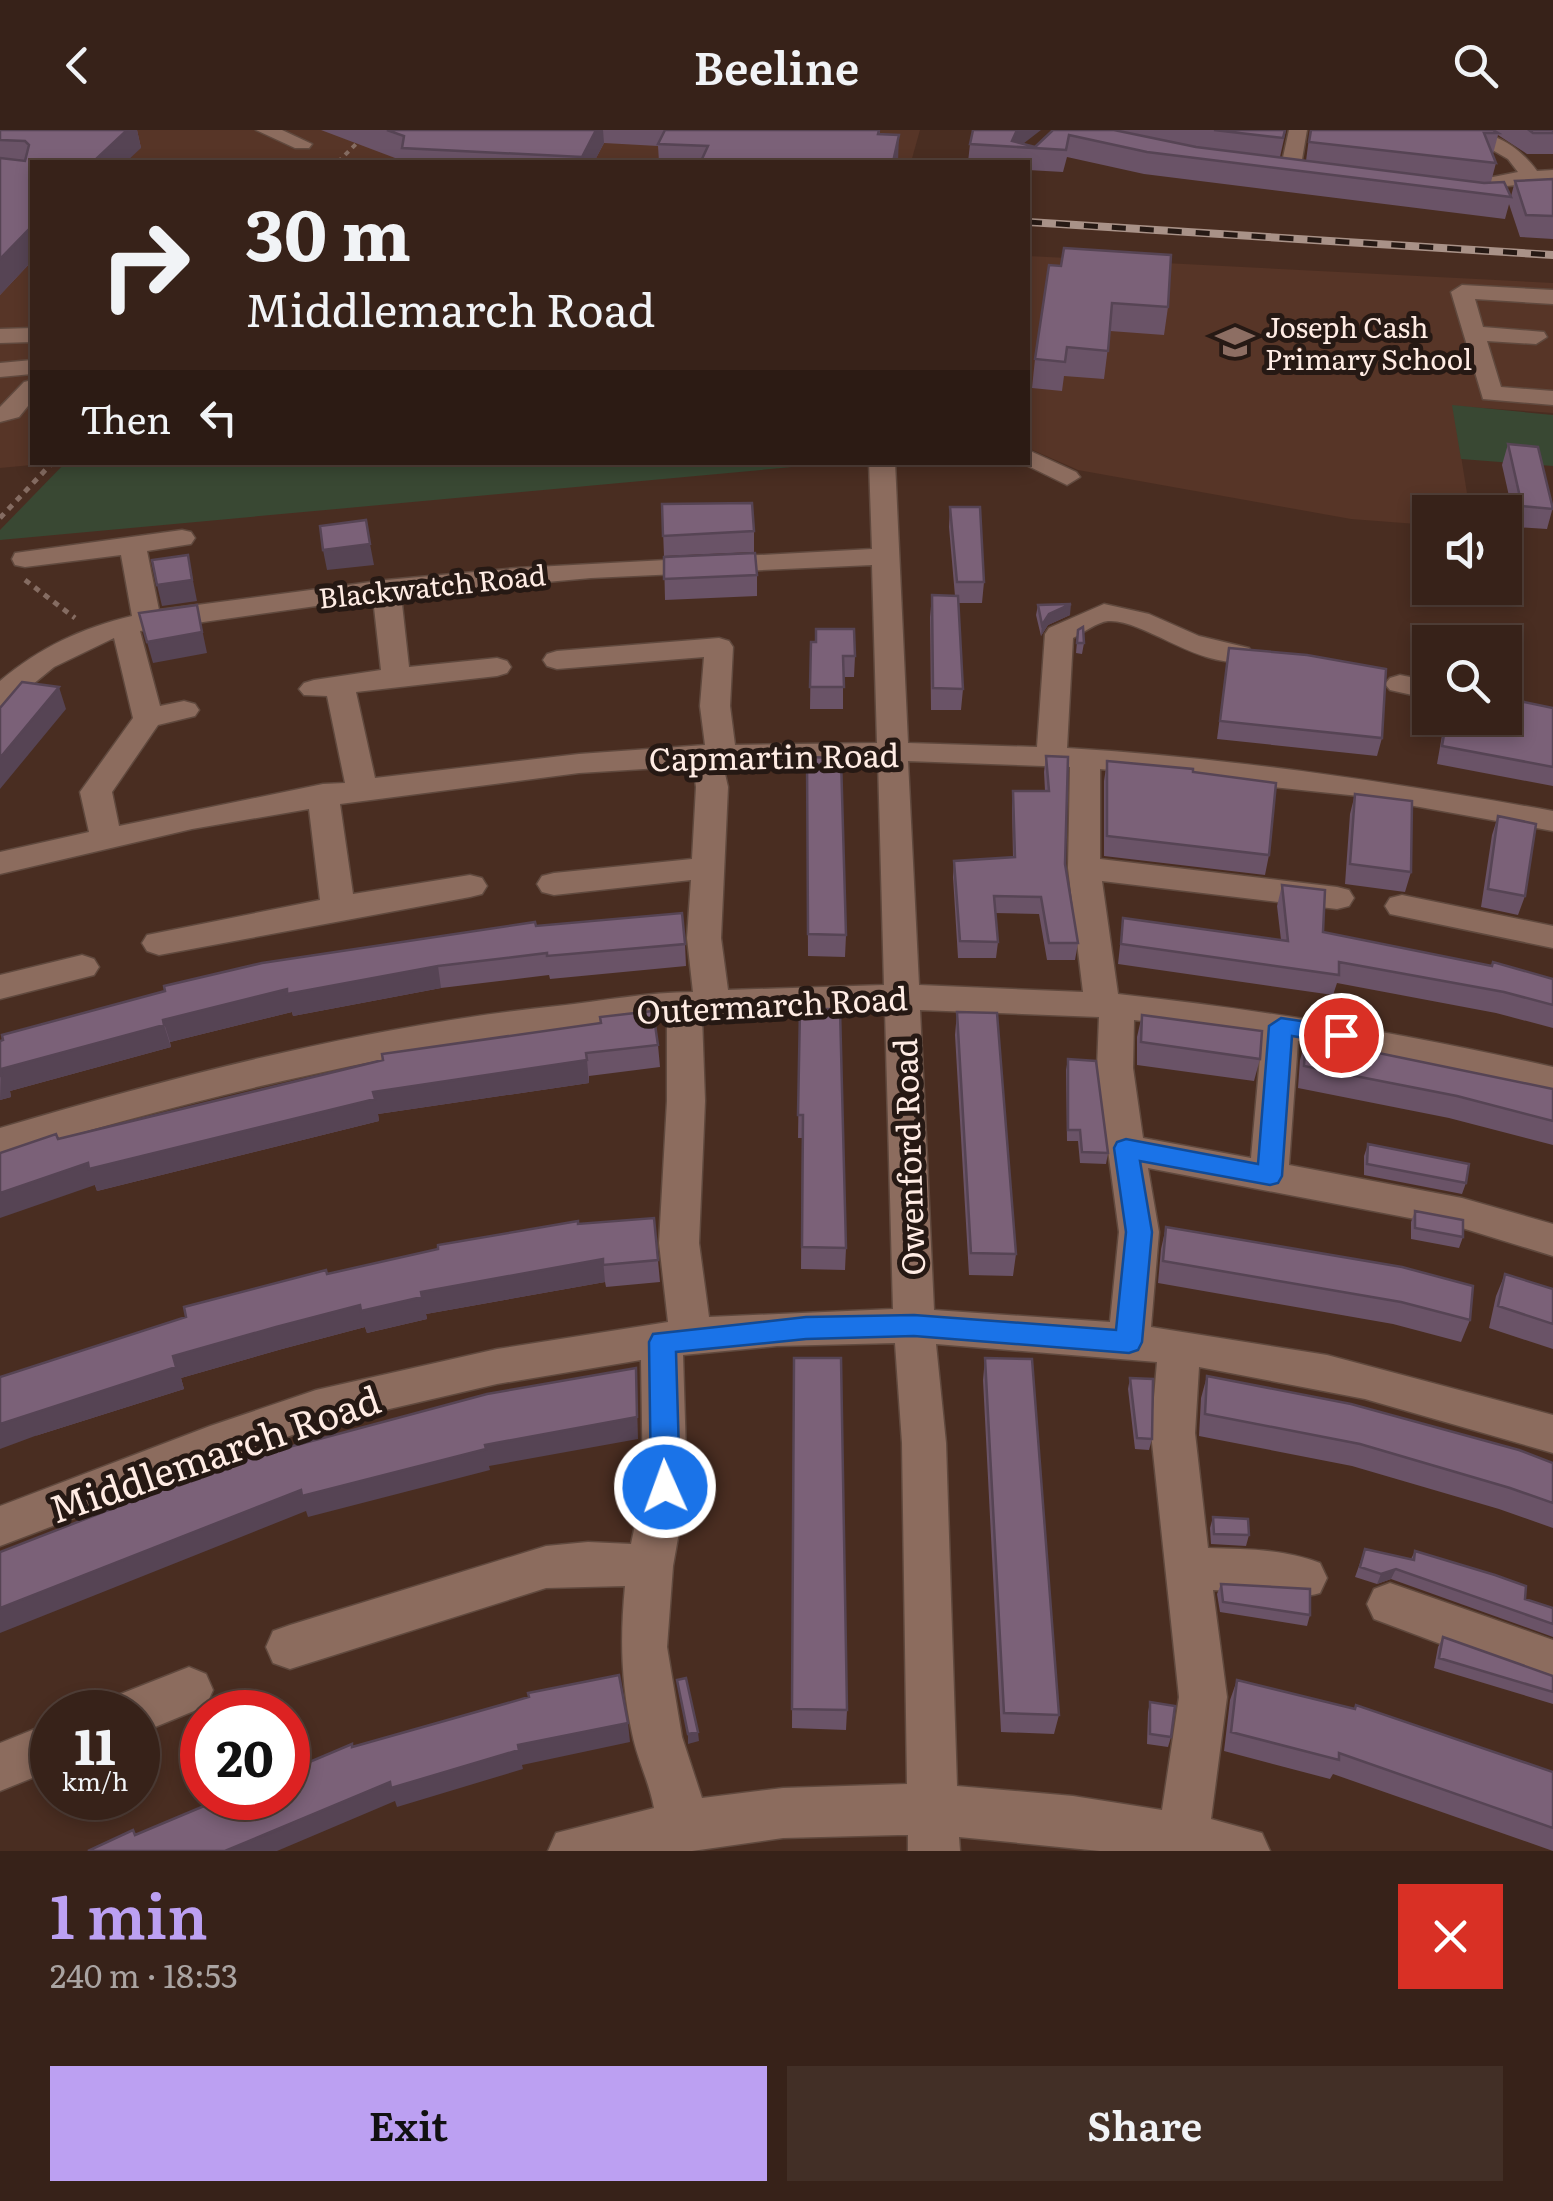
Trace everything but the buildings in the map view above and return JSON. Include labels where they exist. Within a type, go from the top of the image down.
[{"type":"street","points":[[265,130],[302,144]]},
{"type":"street","points":[[1289,171],[1298,130]]},
{"type":"street","points":[[1466,130],[1515,155],[1520,177]]},
{"type":"street","points":[[1553,176],[1494,183],[1432,183],[1492,195],[1553,192]]},
{"type":"street","points":[[1553,297],[1462,292],[1491,394],[1553,398]]},
{"type":"street","points":[[1474,333],[1533,337],[1474,333]]},
{"type":"street","points":[[0,336],[30,336]]},
{"type":"street","points":[[0,370],[30,367]]},
{"type":"street","points":[[0,415],[10,412],[30,389]]},
{"type":"street","points":[[1030,458],[1067,477]]},
{"type":"street","name":"Owenford Road","points":[[882,465],[914,1326],[924,1443],[934,1831]]},
{"type":"street","points":[[20,566],[182,538]]},
{"type":"street","points":[[132,545],[136,625],[148,718]]},
{"type":"street","name":"Blackwatch Road","points":[[1,694],[38,664],[96,634],[136,625],[386,588],[687,562],[886,557]]},
{"type":"street","points":[[386,588],[396,677]]},
{"type":"street","points":[[1051,758],[1059,634],[1104,612],[1139,620],[1190,643],[1238,654]]},
{"type":"street","points":[[557,660],[719,647],[704,938],[686,1102],[677,1340],[665,1487],[650,1566],[643,1647],[657,1737],[674,1780],[682,1826]]},
{"type":"street","points":[[361,787],[327,687],[497,667]]},
{"type":"street","points":[[1400,684],[1412,686]]},
{"type":"street","points":[[106,837],[96,792],[148,718],[184,710]]},
{"type":"street","name":"Capmartin Road","points":[[0,864],[106,837],[361,787],[502,769],[713,753],[892,752],[1085,760],[1391,791],[1553,821]]},
{"type":"street","points":[[1085,760],[1084,868],[1109,1006],[1139,1232],[1129,1342]]},
{"type":"street","points":[[322,794],[338,908]]},
{"type":"street","points":[[554,884],[706,868]]},
{"type":"street","points":[[1084,868],[1337,898]]},
{"type":"street","points":[[159,943],[470,886]]},
{"type":"street","points":[[1402,906],[1553,937]]},
{"type":"street","points":[[0,987],[82,967]]},
{"type":"street","name":"Outermarch Road","points":[[0,1142],[164,1094],[368,1047],[550,1019],[698,1003],[958,996],[1109,1006],[1281,1026],[1553,1080]]},
{"type":"street","points":[[1270,1176],[1281,1026]]},
{"type":"street","points":[[1126,1148],[1462,1213],[1553,1240]]},
{"type":"street","name":"Middlemarch Road","points":[[0,1526],[293,1416],[360,1396],[516,1364],[677,1340],[806,1328],[914,1326],[1129,1342],[1253,1358],[1398,1391],[1553,1434]]},
{"type":"street","points":[[1179,1348],[1173,1433],[1204,1696],[1183,1838]]},
{"type":"street","points":[[290,1647],[546,1567],[588,1563],[650,1566]]},
{"type":"street","points":[[1187,1568],[1257,1570],[1304,1578]]},
{"type":"street","points":[[1390,1604],[1553,1663]]},
{"type":"street","points":[[0,1767],[30,1755]]},
{"type":"street","points":[[581,1850],[682,1826],[785,1813],[934,1831],[1134,1828],[1244,1851]]},
{"type":"path","points":[[340,160],[370,130]]},
{"type":"path","points":[[0,518],[50,465]]},
{"type":"path","points":[[20,566],[96,634]]},
{"type":"shaded area","points":[[0,130],[920,130],[912,160],[122,160],[0,153]]},
{"type":"shaded area","points":[[0,174],[30,176],[32,465],[0,468]]},
{"type":"shaded area","name":"Joseph Cash Primary School","points":[[1030,256],[1553,283],[1553,413],[1453,406],[1467,495],[1412,495],[1412,524],[1351,519],[1078,470],[1030,449]]},
{"type":"green space","points":[[1452,405],[1553,415],[1553,466],[1461,459]]},
{"type":"green space","points":[[63,465],[814,465],[0,540],[0,530]]},
{"type":"railway","points":[[1030,222],[1553,255]]},
{"type":"place","name":"Joseph Cash Primary School","points":[[1235,342]]},
{"type":"route","points":[[665,1487],[662,1342],[806,1328],[914,1326],[1028,1331],[1129,1342],[1139,1232],[1126,1148],[1270,1176],[1281,1026],[1341,1035]]}]
